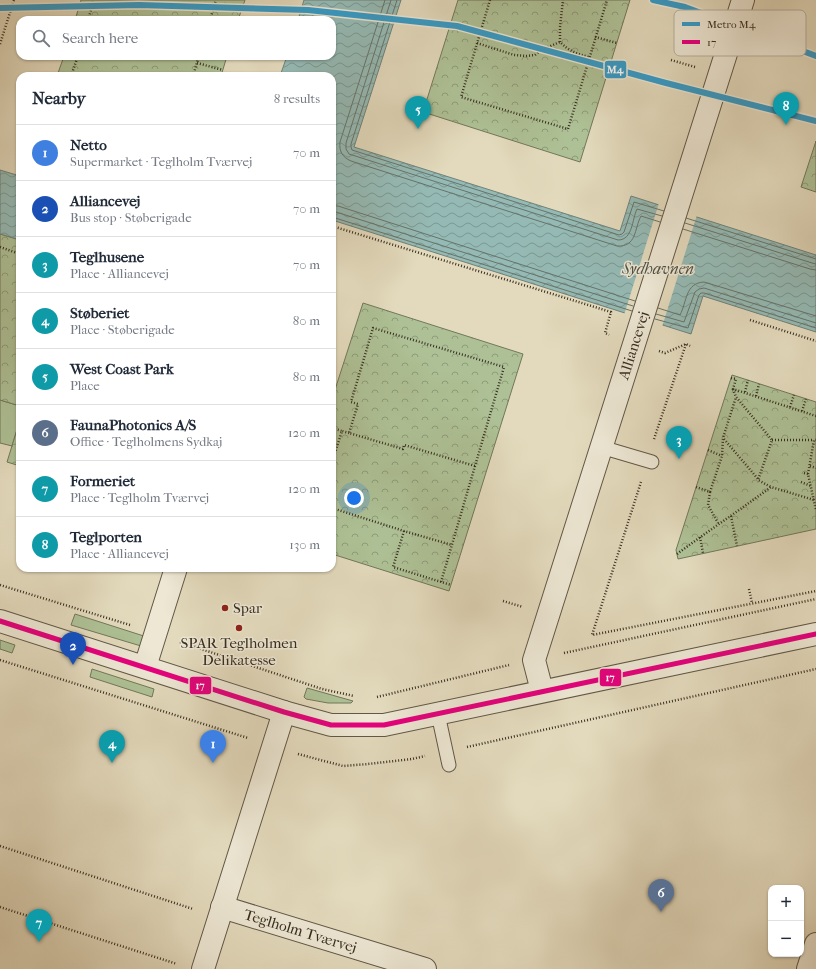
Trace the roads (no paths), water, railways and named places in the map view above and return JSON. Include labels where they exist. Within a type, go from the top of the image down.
[{"type":"street","name":"Alliancevej","points":[[740,10],[743,0]]},
{"type":"street","name":"Alliancevej","points":[[542,692],[534,660],[725,56]]},
{"type":"street","points":[[145,667],[175,572]]},
{"type":"street","points":[[0,621],[284,712],[331,725],[384,725],[816,634]]},
{"type":"street","points":[[193,968],[221,912],[284,712]]},
{"type":"street","name":"Teglholm Tværvej","points":[[221,912],[424,969]]},
{"type":"street","points":[[808,969],[816,944]]},
{"type":"lane","points":[[601,447],[650,461]]},
{"type":"lane","points":[[438,714],[449,765]]},
{"type":"water","name":"Sydhavnen","points":[[304,0],[401,0],[354,147],[620,231],[631,196],[816,255],[816,332],[703,296],[691,334],[336,221],[336,72],[281,72],[286,60],[336,60],[336,16],[299,16]]},
{"type":"water","points":[[0,170],[16,175],[16,239],[0,234]]},
{"type":"metro line","name":"M4","points":[[653,0],[693,10]]},
{"type":"metro line","name":"M4","points":[[0,8],[139,5],[308,10],[457,26],[666,83],[816,121]]},
{"type":"metro line","name":"M4","points":[[806,52],[816,56]]},
{"type":"place","name":"Teglporten","points":[[786,125]]},
{"type":"place","name":"West Coast Park","points":[[418,129]]},
{"type":"place","name":"Teglhusene","points":[[679,459]]},
{"type":"place","name":"Spar","points":[[225,608]]},
{"type":"place","name":"SPAR Teglholmen Delikatesse","points":[[239,628]]},
{"type":"place","name":"Alliancevej","points":[[73,665]]},
{"type":"place","name":"Støberiet","points":[[112,763]]},
{"type":"place","name":"Netto","points":[[213,763]]},
{"type":"place","name":"FaunaPhotonics A/S","points":[[661,912]]},
{"type":"place","name":"Formeriet","points":[[39,942]]}]
